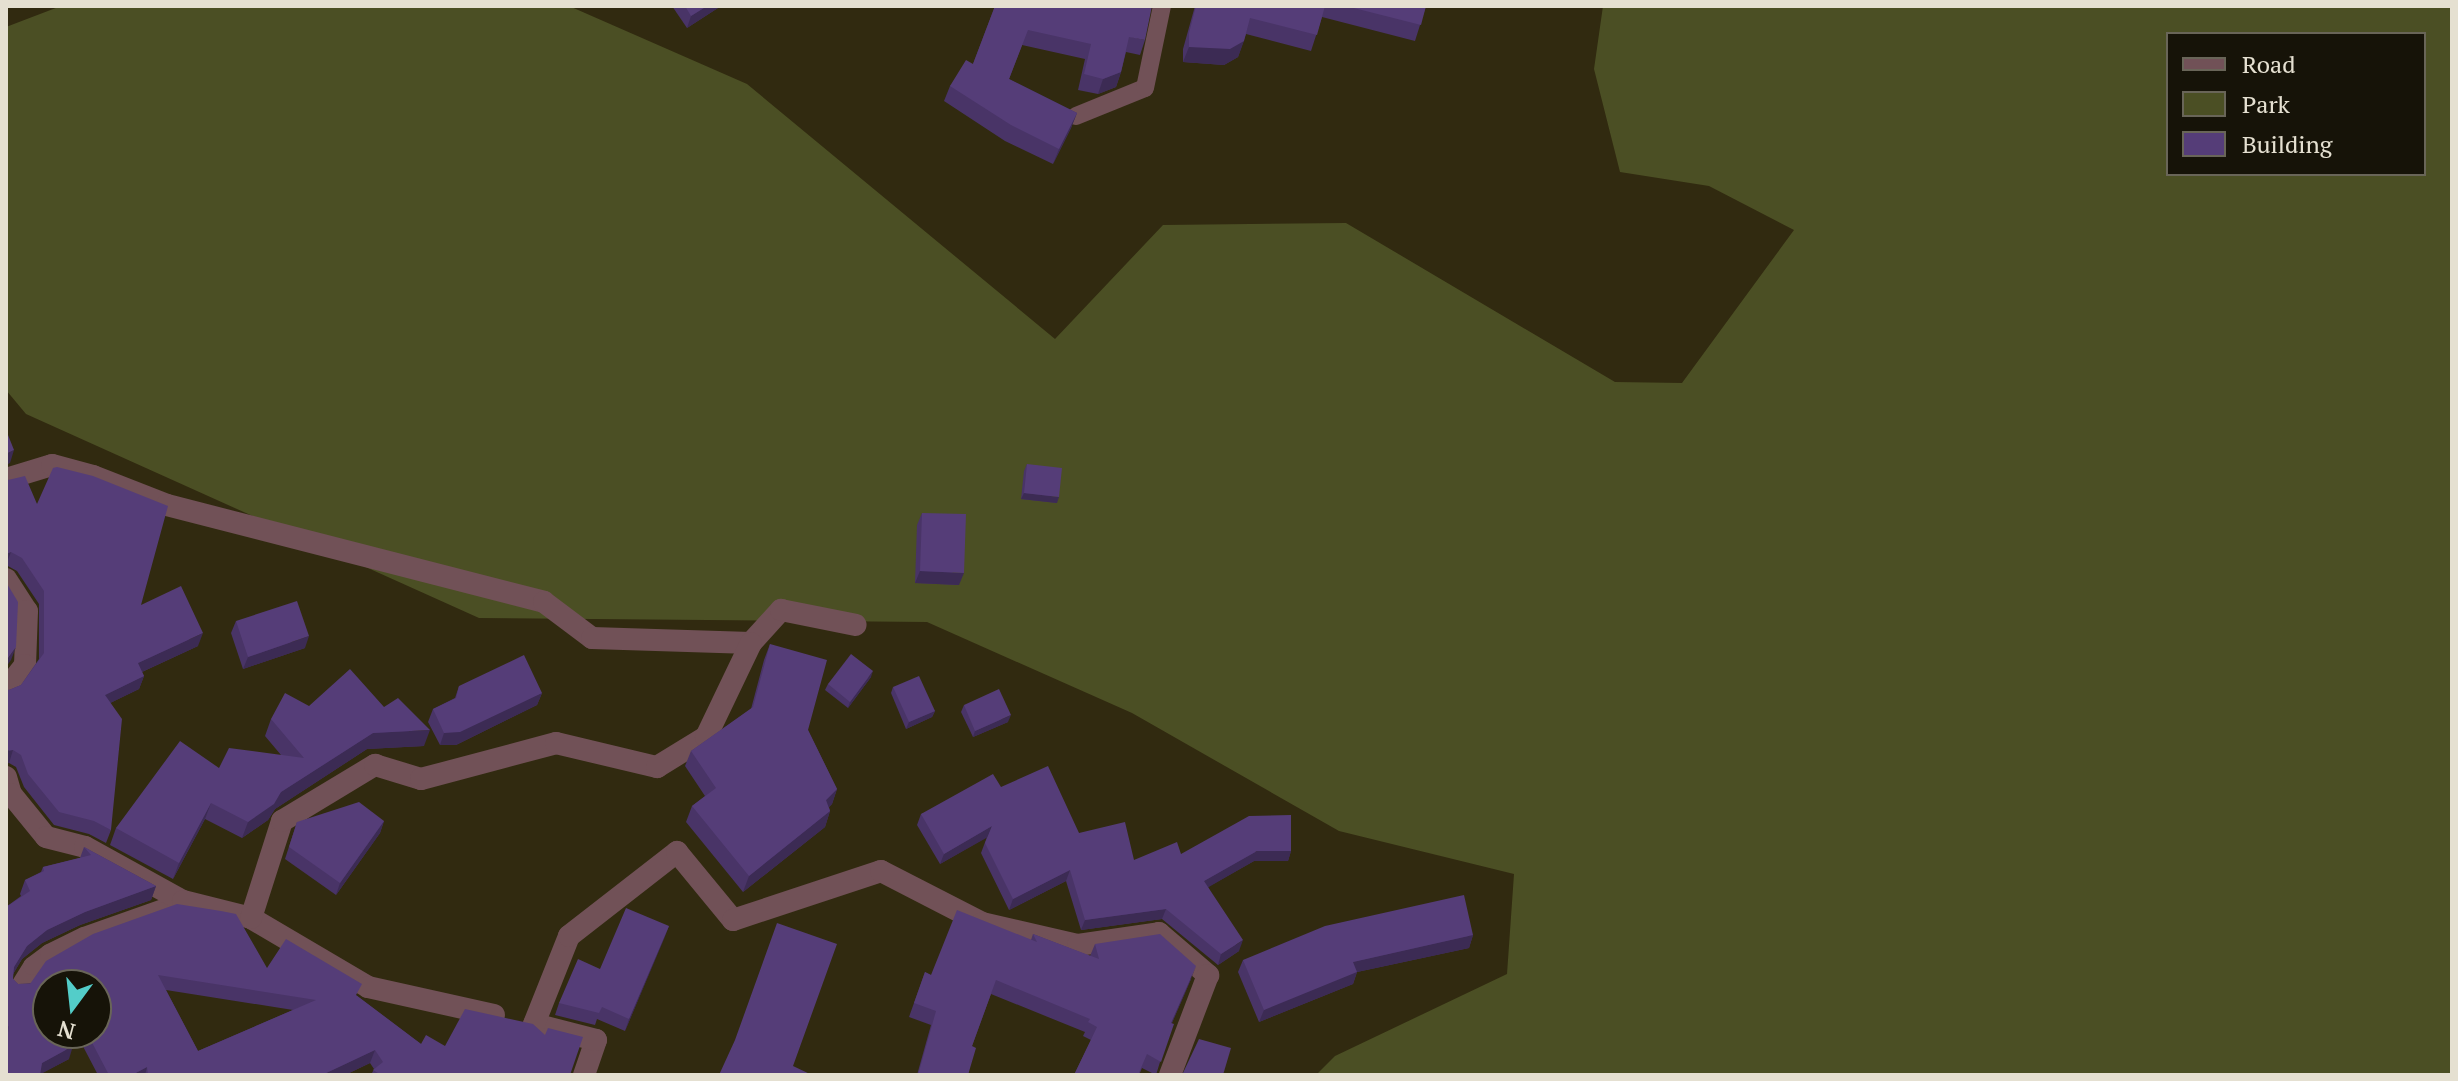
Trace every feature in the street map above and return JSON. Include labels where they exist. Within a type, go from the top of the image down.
[{"type":"street","points":[[6,479],[52,465],[93,476],[167,505],[544,602],[592,638],[751,643]]},
{"type":"street","points":[[6,579],[27,611],[25,665],[6,689]]},
{"type":"street","points":[[251,918],[282,821],[375,765],[421,779],[556,743],[657,767],[706,737],[751,643],[781,610],[856,625]]},
{"type":"street","points":[[8,790],[46,837],[85,847],[183,901],[251,918],[368,987],[596,1040],[584,1075]]},
{"type":"street","points":[[534,1024],[569,936],[677,852],[733,920],[881,871],[982,923],[1078,945],[1159,933],[1208,975],[1170,1075]]},
{"type":"lane","points":[[1076,116],[1145,88],[1162,6]]},
{"type":"lane","points":[[19,987],[32,966],[49,953],[84,936],[183,901]]},
{"type":"green space","points":[[61,6],[569,6],[747,84],[1055,339],[1163,225],[1346,223],[1615,382],[1682,383],[1794,230],[1709,186],[1620,172],[1594,69],[1603,6],[2452,6],[2452,1075],[1316,1075],[1335,1056],[1507,974],[1514,874],[1339,831],[1132,713],[927,622],[479,618],[26,414],[6,390],[6,27]]},
{"type":"building","points":[[685,6],[707,6],[691,16]]},
{"type":"building","points":[[995,6],[1152,6],[1145,40],[1129,37],[1121,72],[1103,79],[1084,74],[1091,44],[1028,30],[1009,79],[1077,113],[1059,149],[1011,125],[950,86],[966,60],[973,64]]},
{"type":"building","points":[[1196,6],[1325,6],[1317,35],[1250,18],[1244,41],[1230,49],[1189,47]]},
{"type":"building","points":[[1346,6],[1426,6],[1421,25]]},
{"type":"building","points":[[6,430],[14,450],[6,454]]},
{"type":"building","points":[[1027,464],[1062,468],[1059,497],[1024,493]]},
{"type":"building","points":[[53,468],[93,476],[168,506],[141,605],[181,586],[203,633],[138,663],[144,676],[105,695],[122,719],[111,830],[94,821],[59,812],[28,774],[21,755],[13,750],[6,751],[6,688],[9,690],[21,685],[44,653],[44,591],[22,558],[11,552],[6,554],[6,478],[25,476],[37,504]]},
{"type":"building","points":[[922,513],[966,514],[964,573],[920,571]]},
{"type":"building","points":[[6,582],[18,602],[16,647],[6,661]]},
{"type":"building","points":[[297,601],[309,636],[248,657],[236,621]]},
{"type":"building","points":[[770,644],[827,660],[808,730],[837,789],[826,800],[830,811],[749,876],[692,806],[716,788],[691,751],[753,707]]},
{"type":"building","points":[[851,654],[873,671],[850,702],[828,684]]},
{"type":"building","points":[[524,655],[542,693],[460,732],[444,733],[433,709],[456,698],[459,686]]},
{"type":"building","points":[[350,669],[384,707],[398,698],[430,730],[373,733],[281,792],[274,804],[248,822],[211,803],[179,863],[116,828],[180,741],[219,768],[229,748],[304,758],[271,719],[285,693],[309,706]]},
{"type":"building","points":[[919,676],[935,711],[909,722],[893,687]]},
{"type":"building","points":[[999,689],[1011,715],[975,731],[964,705]]},
{"type":"building","points":[[1048,766],[1079,833],[1125,822],[1134,860],[1177,842],[1181,854],[1249,816],[1291,815],[1291,851],[1257,851],[1204,881],[1243,940],[1221,954],[1166,909],[1085,920],[1070,870],[1013,899],[985,843],[992,826],[944,854],[921,814],[993,774],[1001,787]]},
{"type":"building","points":[[359,802],[384,821],[340,883],[289,847],[297,822]]},
{"type":"building","points":[[84,847],[156,886],[85,912],[47,930],[27,946],[14,967],[13,979],[18,984],[30,984],[32,981],[32,1049],[68,1049],[42,1063],[40,1075],[6,1075],[9,1026],[6,1028],[6,907],[30,891],[25,880],[44,871],[43,867],[91,855]]},
{"type":"building","points":[[1464,895],[1473,935],[1353,962],[1357,972],[1264,1010],[1243,960],[1325,926]]},
{"type":"building","points":[[177,904],[236,914],[267,968],[286,939],[362,984],[356,995],[421,1044],[426,1035],[445,1046],[465,1009],[533,1024],[545,1035],[548,1028],[583,1037],[570,1075],[381,1075],[373,1070],[383,1062],[375,1050],[322,1075],[148,1075],[147,1067],[132,1075],[109,1075],[95,1049],[112,1049],[112,969],[40,969],[46,961],[93,934]],"holes":[[[158,975],[316,1000],[198,1051]]]},
{"type":"building","points":[[626,908],[669,926],[629,1019],[602,1007],[599,1013],[559,1003],[578,959],[600,969]]},
{"type":"building","points":[[957,910],[1037,942],[1033,934],[1099,959],[1095,944],[1160,934],[1196,966],[1171,1023],[1174,1024],[1161,1062],[1147,1054],[1138,1075],[1074,1075],[1097,1027],[1088,1022],[1090,1019],[996,980],[972,1046],[976,1048],[968,1075],[918,1075],[936,1011],[914,1003],[925,972],[931,975]]},
{"type":"building","points":[[777,923],[837,944],[793,1066],[812,1075],[719,1075],[735,1040]]},
{"type":"building","points":[[1199,1039],[1231,1048],[1223,1075],[1182,1075]]}]
